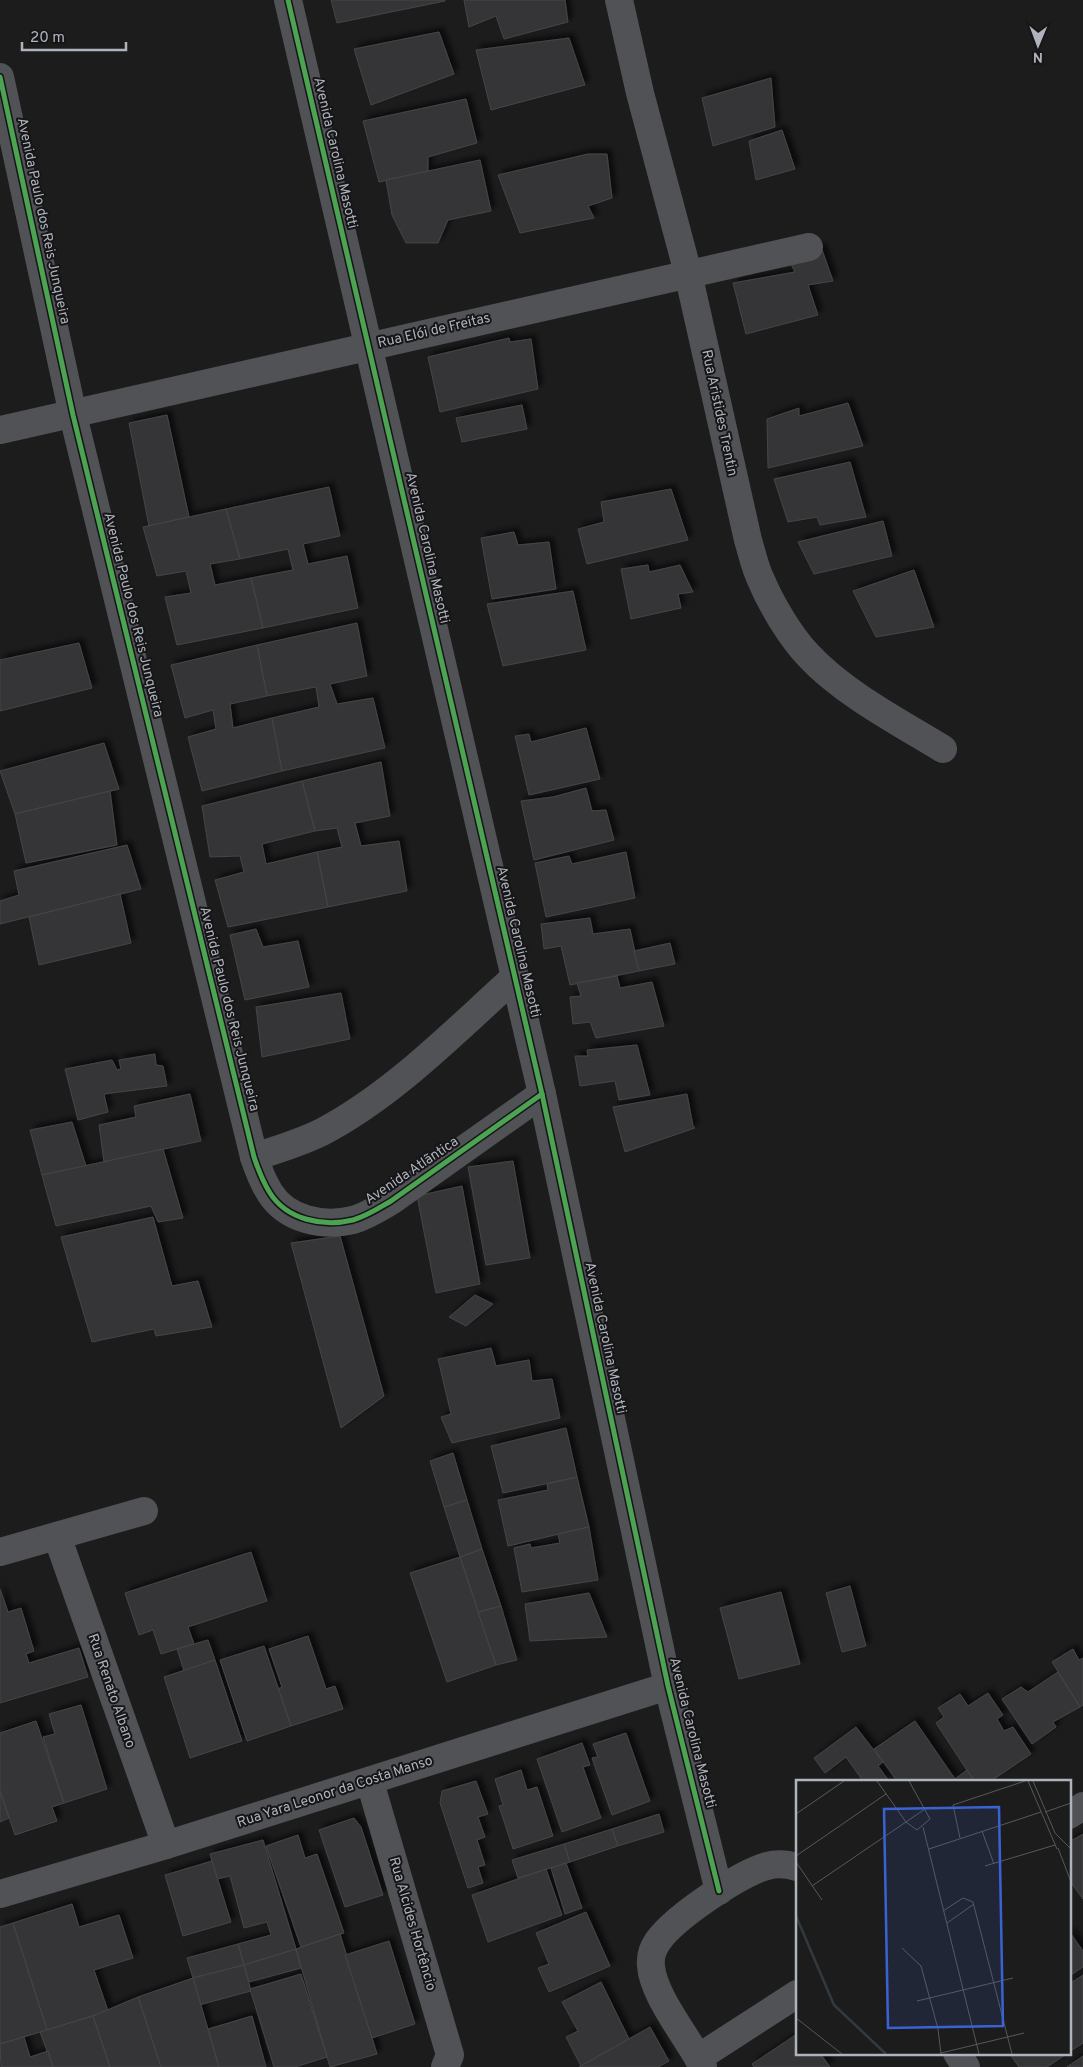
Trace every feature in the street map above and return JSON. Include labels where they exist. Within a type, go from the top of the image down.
[{"type":"street","name":"Avenida Carolina Masotti","points":[[288,0],[542,1094],[668,1686],[719,1891]]},
{"type":"street","name":"Rua Aristides Trentin","points":[[619,0],[640,93],[688,273],[748,540],[761,581],[784,622],[808,655],[841,684],[877,710],[943,749]]},
{"type":"street","name":"Avenida Paulo dos Reis Junqueira","points":[[0,77],[73,414],[254,1157]]},
{"type":"street","name":"Rua Elói de Freitas","points":[[0,430],[809,247]]},
{"type":"street","points":[[254,1157],[320,1133],[374,1099],[421,1061],[514,978]]},
{"type":"street","name":"Avenida Atlãntica","points":[[254,1157],[270,1194],[288,1211],[300,1218],[319,1222],[339,1222],[355,1219],[373,1212],[391,1200],[542,1094]]},
{"type":"street","points":[[0,1552],[144,1511]]},
{"type":"street","name":"Rua Renato Albano","points":[[57,1536],[166,1845]]},
{"type":"street","name":"Rua Yara Leonor da Costa Manso","points":[[0,1894],[370,1782],[668,1686]]},
{"type":"street","name":"Rua Alcides Hortêncio","points":[[370,1782],[450,2055],[445,2067]]},
{"type":"street","points":[[1070,1814],[1083,1806]]},
{"type":"street","points":[[796,1867],[783,1864],[768,1866],[746,1874],[719,1891],[663,1934],[656,1943],[651,1959],[652,1978],[701,2062],[796,1995]]},
{"type":"street","points":[[957,2054],[966,2067]]},
{"type":"building","points":[[331,0],[445,0],[445,1],[337,23]]},
{"type":"building","points":[[464,0],[565,0],[568,22],[504,39],[496,16],[469,27]]},
{"type":"building","points":[[439,32],[454,74],[371,105],[354,49]]},
{"type":"building","points":[[569,38],[585,85],[491,110],[476,50]]},
{"type":"building","points":[[771,78],[775,127],[713,146],[702,98]]},
{"type":"building","points":[[466,99],[477,143],[428,157],[428,172],[379,182],[363,121]]},
{"type":"building","points":[[782,130],[795,169],[756,180],[749,141]]},
{"type":"building","points":[[588,154],[607,154],[612,198],[588,206],[594,218],[520,233],[498,175]]},
{"type":"building","points":[[480,160],[491,211],[448,220],[438,243],[406,243],[392,215],[386,180]]},
{"type":"building","points":[[821,247],[833,281],[808,285],[818,315],[746,334],[733,283],[795,272],[788,258]]},
{"type":"building","points":[[509,338],[510,342],[531,339],[538,389],[440,412],[428,357]]},
{"type":"building","points":[[848,403],[863,446],[768,468],[767,419],[799,408],[799,416]]},
{"type":"building","points":[[522,405],[527,429],[462,442],[456,418]]},
{"type":"building","points":[[167,415],[189,517],[149,526],[129,423]]},
{"type":"building","points":[[850,462],[866,517],[820,525],[817,517],[788,522],[774,479]]},
{"type":"building","points":[[329,487],[340,536],[303,544],[308,564],[347,556],[358,608],[263,628],[251,578],[293,570],[288,549],[240,559],[226,509]]},
{"type":"building","points":[[671,489],[688,540],[587,564],[578,529],[604,522],[601,502]]},
{"type":"building","points":[[226,509],[240,559],[210,564],[215,585],[251,578],[263,628],[177,645],[165,597],[191,593],[186,571],[157,576],[143,527]]},
{"type":"building","points":[[883,521],[892,556],[814,574],[798,542]]},
{"type":"building","points":[[514,532],[518,545],[549,542],[556,589],[492,599],[481,538]]},
{"type":"building","points":[[648,565],[649,572],[680,565],[693,592],[678,594],[681,608],[631,619],[621,569]]},
{"type":"building","points":[[914,570],[934,627],[876,637],[853,591]]},
{"type":"building","points":[[573,591],[586,650],[503,666],[487,604]]},
{"type":"building","points":[[357,623],[367,676],[330,684],[337,704],[373,698],[385,748],[282,771],[272,718],[319,707],[316,687],[267,696],[257,645]]},
{"type":"building","points":[[79,643],[92,688],[0,711],[0,660]]},
{"type":"building","points":[[257,645],[267,696],[230,704],[233,728],[272,718],[282,771],[202,791],[188,737],[216,729],[213,710],[185,718],[171,665]]},
{"type":"building","points":[[586,728],[600,779],[529,795],[515,736],[529,734],[531,742]]},
{"type":"building","points":[[104,743],[119,789],[15,814],[0,771]]},
{"type":"building","points":[[381,762],[390,816],[355,823],[361,846],[399,841],[407,891],[328,907],[317,852],[342,847],[337,828],[315,831],[302,781]]},
{"type":"building","points":[[302,781],[315,831],[262,844],[266,864],[317,852],[328,907],[228,927],[215,880],[244,872],[240,856],[210,857],[202,806]]},
{"type":"building","points":[[586,788],[592,811],[606,810],[614,840],[534,860],[521,801],[553,797]]},
{"type":"building","points":[[110,791],[117,845],[26,863],[15,814]]},
{"type":"building","points":[[127,845],[141,889],[0,924],[0,901],[19,895],[14,871]]},
{"type":"building","points":[[626,852],[635,898],[546,917],[535,863],[569,856],[572,864]]},
{"type":"building","points":[[120,894],[131,943],[39,965],[29,917]]},
{"type":"building","points":[[590,918],[593,934],[630,929],[639,971],[570,985],[561,946],[544,949],[541,924]]},
{"type":"building","points":[[256,929],[263,947],[298,941],[309,987],[245,1000],[230,935]]},
{"type":"building","points":[[670,943],[675,964],[639,971],[634,951]]},
{"type":"building","points":[[617,976],[620,988],[652,982],[664,1026],[596,1038],[590,1022],[573,1024],[570,997],[581,996],[577,983]]},
{"type":"building","points":[[341,993],[350,1039],[262,1057],[256,1007]]},
{"type":"building","points":[[637,1045],[650,1095],[619,1100],[615,1081],[580,1086],[575,1056],[588,1056],[587,1050]]},
{"type":"building","points":[[155,1054],[156,1065],[163,1066],[167,1086],[104,1094],[108,1112],[78,1120],[65,1069],[112,1060],[117,1070],[121,1069],[119,1060]]},
{"type":"building","points":[[190,1094],[201,1141],[104,1162],[99,1125],[136,1117],[134,1106]]},
{"type":"building","points":[[687,1094],[695,1128],[625,1152],[613,1107]]},
{"type":"building","points":[[72,1122],[86,1166],[42,1175],[30,1130]]},
{"type":"building","points":[[163,1149],[183,1218],[158,1222],[151,1206],[56,1226],[42,1175]]},
{"type":"building","points":[[513,1161],[530,1258],[486,1265],[468,1167]]},
{"type":"building","points":[[462,1186],[480,1284],[436,1293],[417,1196]]},
{"type":"building","points":[[153,1217],[172,1286],[198,1281],[212,1327],[156,1336],[154,1329],[92,1342],[61,1237]]},
{"type":"building","points":[[340,1236],[384,1396],[341,1428],[291,1243]]},
{"type":"building","points":[[475,1295],[493,1304],[466,1326],[449,1317]]},
{"type":"building","points":[[491,1348],[496,1366],[529,1360],[532,1381],[552,1379],[560,1418],[452,1443],[441,1417],[451,1414],[438,1359]]},
{"type":"building","points":[[566,1428],[577,1477],[503,1493],[491,1446]]},
{"type":"building","points":[[453,1453],[467,1500],[444,1507],[430,1461]]},
{"type":"building","points":[[577,1477],[589,1527],[508,1546],[498,1500],[548,1490],[547,1484]]},
{"type":"building","points":[[467,1500],[482,1549],[460,1557],[444,1507]]},
{"type":"building","points":[[589,1527],[598,1580],[522,1592],[514,1548],[530,1544],[531,1548],[560,1543],[558,1534]]},
{"type":"building","points":[[482,1549],[501,1606],[478,1612],[460,1557]]},
{"type":"building","points":[[251,1552],[267,1601],[188,1627],[194,1644],[161,1654],[153,1630],[139,1635],[125,1593]]},
{"type":"building","points":[[460,1557],[496,1665],[447,1682],[410,1573]]},
{"type":"building","points":[[850,1586],[866,1646],[842,1652],[826,1593]]},
{"type":"building","points":[[0,1589],[8,1612],[21,1608],[34,1651],[26,1654],[29,1663],[79,1648],[88,1677],[0,1703]]},
{"type":"building","points":[[781,1592],[800,1664],[739,1679],[720,1608]]},
{"type":"building","points":[[589,1593],[607,1637],[530,1641],[525,1604]]},
{"type":"building","points":[[501,1606],[517,1660],[496,1665],[478,1612]]},
{"type":"building","points":[[308,1636],[326,1689],[335,1686],[343,1709],[291,1726],[278,1689],[282,1687],[269,1649]]},
{"type":"building","points":[[208,1640],[215,1660],[184,1671],[177,1649]]},
{"type":"building","points":[[264,1646],[291,1726],[247,1741],[220,1660]]},
{"type":"building","points":[[1073,1649],[1079,1660],[1083,1658],[1083,1705],[1080,1707],[1052,1662]]},
{"type":"building","points":[[215,1660],[242,1741],[190,1758],[164,1677]]},
{"type":"building","points":[[1058,1672],[1080,1707],[1053,1722],[1056,1727],[1032,1744],[1002,1699],[1021,1687],[1028,1692]]},
{"type":"building","points":[[988,1693],[1003,1715],[997,1719],[1004,1731],[1013,1727],[1031,1754],[992,1780],[973,1780],[936,1723],[944,1717],[938,1708],[960,1694],[968,1706]]},
{"type":"building","points":[[81,1705],[107,1789],[64,1803],[43,1737],[55,1734],[49,1714]]},
{"type":"building","points":[[36,1721],[64,1803],[52,1807],[57,1821],[15,1835],[0,1791],[0,1733]]},
{"type":"building","points":[[915,1721],[955,1779],[967,1770],[973,1780],[896,1780],[874,1749]]},
{"type":"building","points":[[856,1727],[883,1762],[878,1766],[888,1780],[862,1780],[846,1757],[825,1773],[814,1758]]},
{"type":"building","points":[[626,1733],[650,1801],[612,1815],[592,1758],[598,1757],[593,1744]]},
{"type":"building","points":[[582,1743],[590,1765],[583,1767],[601,1818],[562,1832],[537,1759]]},
{"type":"building","points":[[521,1770],[527,1790],[537,1787],[553,1836],[513,1849],[499,1806],[503,1805],[495,1779]]},
{"type":"building","points":[[476,1781],[488,1814],[478,1817],[485,1837],[477,1840],[485,1865],[478,1867],[483,1883],[468,1888],[440,1803],[442,1791]]},
{"type":"building","points":[[0,1791],[9,1818],[0,1822]]},
{"type":"building","points":[[659,1814],[664,1832],[618,1846],[612,1829]]},
{"type":"building","points":[[354,1818],[361,1827],[383,1895],[345,1907],[319,1830]]},
{"type":"building","points":[[612,1829],[618,1846],[570,1862],[564,1844]]},
{"type":"building","points":[[1083,1834],[1083,1899],[1070,1881],[1070,1841]]},
{"type":"building","points":[[298,1835],[305,1858],[317,1854],[344,1933],[301,1947],[266,1846]]},
{"type":"building","points":[[263,1840],[296,1949],[244,1965],[238,1944],[271,1935],[267,1922],[244,1928],[230,1876],[217,1879],[210,1854]]},
{"type":"building","points":[[564,1844],[570,1862],[518,1878],[512,1860]]},
{"type":"building","points":[[212,1861],[231,1922],[183,1936],[165,1875]]},
{"type":"building","points":[[566,1863],[582,1908],[565,1914],[551,1868]]},
{"type":"building","points":[[546,1869],[562,1915],[488,1942],[472,1895]]},
{"type":"building","points":[[72,1904],[79,1927],[119,1915],[133,1958],[94,1970],[108,2011],[47,2030],[13,1923]]},
{"type":"building","points":[[586,1912],[610,1966],[549,1992],[538,1968],[549,1964],[536,1933]]},
{"type":"building","points":[[13,1923],[47,2030],[0,2044],[0,1927]]},
{"type":"building","points":[[1070,1932],[1083,1951],[1083,1967],[1070,1975]]},
{"type":"building","points":[[340,1934],[377,2054],[330,2067],[296,1949]]},
{"type":"building","points":[[389,1941],[415,2024],[372,2038],[345,1955]]},
{"type":"building","points":[[238,1944],[244,1965],[193,1978],[187,1958]]},
{"type":"building","points":[[296,1949],[301,1968],[249,1982],[244,1965]]},
{"type":"building","points":[[244,1965],[251,1991],[199,2005],[193,1978]]},
{"type":"building","points":[[301,1974],[327,2057],[295,2067],[274,2067],[250,1989]]},
{"type":"building","points":[[1083,1975],[1083,2043],[1070,2051],[1070,1983]]},
{"type":"building","points":[[193,1978],[219,2067],[161,2067],[138,1997]]},
{"type":"building","points":[[601,1982],[629,2039],[581,2066],[566,2037],[578,2031],[562,2002]]},
{"type":"building","points":[[138,1997],[161,2067],[110,2067],[93,2016]]},
{"type":"building","points":[[93,2016],[110,2067],[53,2067],[40,2032]]},
{"type":"building","points":[[252,2016],[266,2067],[219,2067],[208,2029]]},
{"type":"building","points":[[650,2027],[669,2061],[658,2067],[579,2067]]},
{"type":"building","points":[[796,2035],[796,2054],[821,2054],[830,2067],[754,2067],[752,2064]]},
{"type":"building","points":[[24,2037],[30,2057],[48,2051],[53,2067],[1,2067],[0,2044]]},
{"type":"building","points":[[1010,2054],[1066,2054],[1047,2067],[1019,2067]]},
{"type":"building","points":[[1083,2056],[1083,2067],[1067,2067]]},
{"type":"cycle path","points":[[288,0],[542,1094],[668,1686],[719,1891]]},
{"type":"cycle path","points":[[0,77],[73,415],[254,1157],[265,1184],[277,1202],[286,1210],[296,1215],[318,1222],[330,1223],[353,1220],[373,1212],[391,1201],[542,1094]]}]
